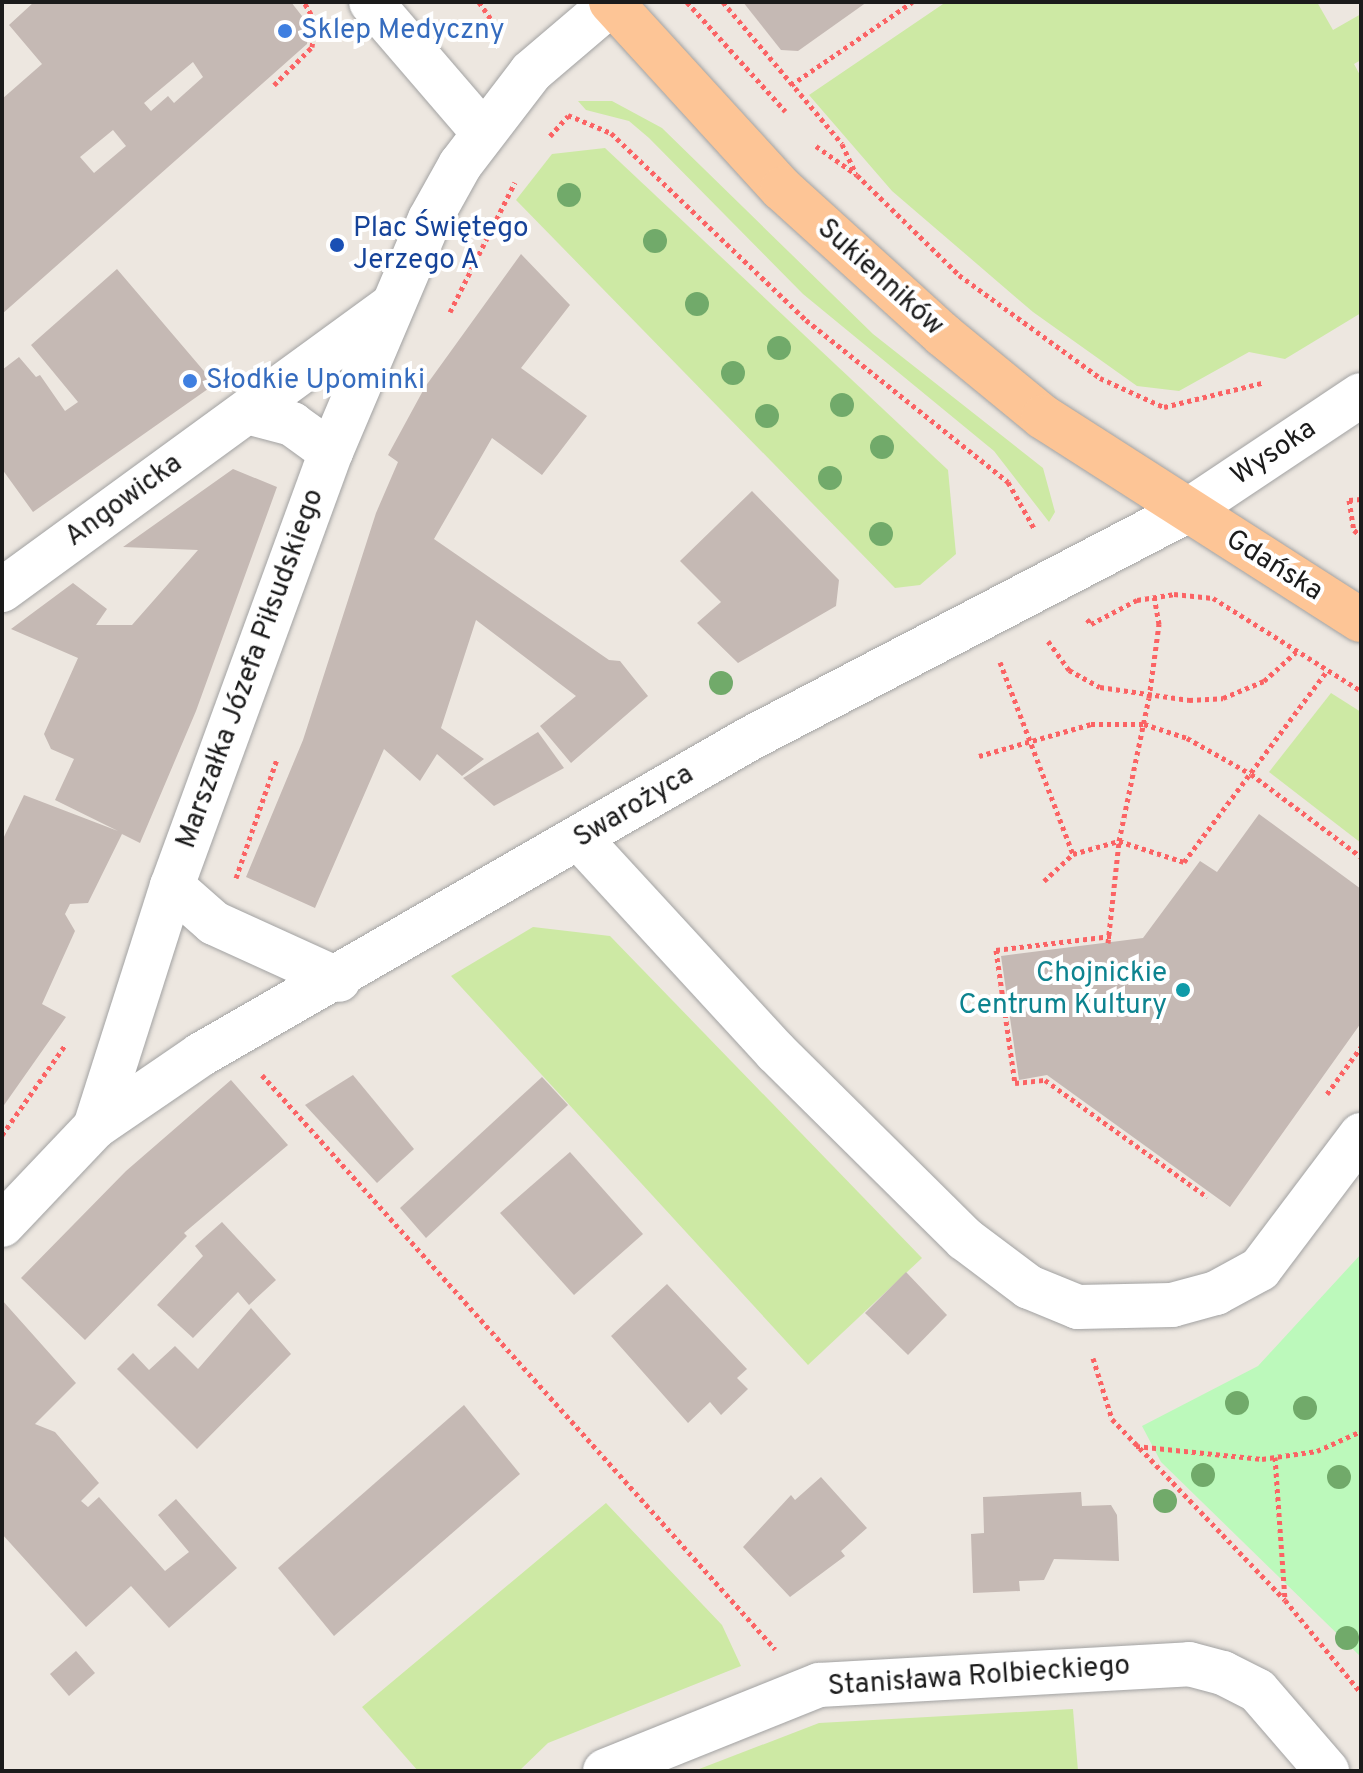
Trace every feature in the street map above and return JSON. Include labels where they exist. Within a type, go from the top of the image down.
[{"type":"main road","name":"Sukienników","points":[[612,2],[782,189],[887,288],[1043,417],[1187,511]]},
{"type":"main road","name":"Gdańska","points":[[1187,511],[1361,620]]},
{"type":"street","points":[[371,2],[483,132]]},
{"type":"street","name":"Marszałka Józefa Piłsudskiego","points":[[2,1225],[95,1127],[172,886],[331,452],[390,307],[430,219],[483,132],[531,72],[612,2]]},
{"type":"street","name":"Angowicka","points":[[2,590],[390,307]]},
{"type":"street","name":"Wysoka","points":[[1187,511],[1361,395]]},
{"type":"street","points":[[247,412],[292,424],[331,452]]},
{"type":"street","name":"Swarożyca","points":[[95,1127],[200,1055],[339,980],[749,739],[1187,511]]},
{"type":"street","points":[[580,839],[754,1029],[965,1239],[1029,1287],[1078,1307],[1172,1305],[1216,1293],[1260,1269],[1361,1135]]},
{"type":"street","name":"Marszałka Józefa Piłsudskiego","points":[[172,886],[214,923],[339,980]]},
{"type":"street","name":"Stanisława Rolbieckiego","points":[[605,1771],[810,1689],[1189,1664],[1258,1691],[1327,1771]]},
{"type":"path","points":[[274,85],[312,47],[311,34],[315,21],[304,2]]},
{"type":"path","points":[[479,2],[483,10]]},
{"type":"path","points":[[687,2],[796,124]]},
{"type":"path","points":[[723,2],[842,144],[857,175]]},
{"type":"path","points":[[791,85],[912,2]]},
{"type":"path","points":[[568,116],[611,133],[806,320],[1008,482],[1035,530]]},
{"type":"path","points":[[806,135],[857,175],[959,275],[1100,378],[1164,407],[1262,383]]},
{"type":"path","points":[[1361,499],[1349,500],[1354,530],[1361,536]]},
{"type":"path","points":[[1079,608],[1091,624],[1137,600],[1154,597],[1213,598],[1361,691]]},
{"type":"path","points":[[1154,597],[1159,624],[1149,698],[1119,841],[1110,940],[996,950],[1015,1083],[1045,1080],[1207,1197]]},
{"type":"path","points":[[1038,628],[1069,670],[1100,687],[1149,698],[1223,698],[1264,681],[1296,652]]},
{"type":"path","points":[[995,650],[1032,739],[1073,854]]},
{"type":"path","points":[[1044,881],[1073,854],[1119,841],[1184,862],[1327,671]]},
{"type":"path","points":[[979,756],[1091,724],[1144,724],[1187,738],[1251,774],[1361,857]]},
{"type":"path","points":[[241,937],[246,911],[235,881],[281,745]]},
{"type":"path","points":[[1325,1097],[1361,1047]]},
{"type":"path","points":[[259,1071],[276,1097],[810,1689]]},
{"type":"path","points":[[1078,1307],[1112,1419],[1285,1600],[1361,1693]]},
{"type":"path","points":[[1136,1446],[1275,1457],[1317,1451],[1361,1431]]},
{"type":"path","points":[[1275,1457],[1285,1600]]},
{"type":"green space","points":[[946,2],[1317,2],[1333,30],[1361,14],[1361,60],[1354,64],[1361,77],[1361,313],[1285,359],[1249,352],[1179,391],[1137,386],[1033,312],[892,191],[809,95]]},
{"type":"green space","points":[[578,101],[612,101],[662,128],[873,334],[1043,468],[1055,512],[1049,522],[994,451],[803,294],[649,138],[629,121],[586,110]]},
{"type":"green space","points":[[605,148],[948,470],[956,554],[920,585],[895,588],[516,200],[552,154]]},
{"type":"green space","points":[[1331,693],[1361,712],[1361,843],[1269,772]]},
{"type":"green space","points":[[533,927],[610,936],[922,1258],[808,1365],[451,976]]},
{"type":"green space","points":[[1361,1254],[1361,1657],[1161,1462],[1142,1426],[1258,1366]]},
{"type":"green space","points":[[606,1503],[722,1625],[741,1666],[548,1743],[519,1771],[418,1771],[362,1707]]},
{"type":"green space","points":[[1073,1709],[1078,1771],[694,1771],[819,1723]]},
{"type":"building","points":[[34,2],[291,2],[309,25],[307,44],[2,314],[2,99],[42,64],[9,25]],"holes":[[[193,62],[203,77],[174,103],[168,96],[151,111],[144,103]],[[113,130],[126,146],[94,173],[80,157]]]},
{"type":"building","points":[[743,2],[867,2],[798,51],[781,50]]},
{"type":"building","points":[[521,254],[570,305],[521,368],[587,416],[542,475],[492,438],[434,539],[609,660],[620,661],[648,696],[571,763],[540,726],[576,696],[476,620],[441,728],[484,759],[462,776],[437,754],[420,781],[384,749],[315,908],[246,877],[303,740],[376,513],[398,462],[388,455],[425,387]]},
{"type":"building","points":[[117,269],[215,384],[33,512],[2,469],[2,370],[19,357],[36,377],[40,375],[65,411],[78,402],[31,345]]},
{"type":"building","points":[[233,469],[277,487],[196,711],[140,843],[122,834],[88,903],[70,904],[65,914],[75,931],[42,1004],[66,1017],[2,1108],[2,841],[24,795],[118,831],[55,800],[74,759],[51,749],[44,734],[78,658],[11,629],[73,583],[107,609],[96,625],[132,625],[198,550],[123,547]]},
{"type":"building","points":[[752,491],[839,580],[836,606],[738,663],[697,623],[721,602],[680,561]]},
{"type":"building","points":[[538,732],[564,768],[494,806],[463,778]]},
{"type":"building","name":"Chojnickie Centrum Kultury","points":[[1259,814],[1361,889],[1361,1023],[1230,1207],[1047,1075],[1019,1080],[1001,956],[1143,938],[1200,861],[1217,872]]},
{"type":"building","points":[[353,1075],[414,1149],[377,1183],[305,1105]]},
{"type":"building","points":[[542,1077],[568,1105],[426,1238],[400,1208]]},
{"type":"building","points":[[231,1080],[288,1145],[184,1233],[187,1236],[85,1340],[21,1278],[126,1171]]},
{"type":"building","points":[[570,1152],[643,1234],[574,1295],[500,1213]]},
{"type":"building","points":[[222,1222],[276,1280],[249,1305],[238,1292],[193,1338],[157,1305],[203,1256],[195,1246]]},
{"type":"building","points":[[906,1272],[947,1315],[908,1355],[865,1313]]},
{"type":"building","points":[[667,1284],[747,1369],[737,1378],[748,1389],[721,1415],[710,1402],[688,1423],[611,1336]]},
{"type":"building","points":[[2,1300],[76,1383],[35,1424],[55,1432],[99,1483],[81,1501],[88,1507],[99,1497],[165,1571],[189,1552],[158,1515],[176,1499],[237,1568],[169,1628],[131,1586],[86,1627],[2,1534]]},
{"type":"building","points":[[251,1308],[291,1354],[197,1449],[117,1369],[133,1353],[149,1370],[175,1346],[198,1369]]},
{"type":"building","points":[[464,1405],[520,1474],[334,1636],[278,1568]]},
{"type":"building","points":[[821,1477],[867,1528],[841,1551],[845,1556],[790,1597],[743,1547],[791,1495],[795,1500]]},
{"type":"building","points":[[1081,1492],[1082,1506],[1111,1505],[1117,1515],[1119,1561],[1054,1559],[1044,1580],[1019,1581],[1020,1591],[973,1593],[971,1534],[984,1533],[983,1497]]},
{"type":"building","points":[[76,1651],[95,1673],[69,1696],[50,1674]]},
{"type":"place","name":"Sklep Medyczny","points":[[285,31]]},
{"type":"place","name":"Plac Świętego Jerzego A","points":[[337,245]]},
{"type":"place","name":"Słodkie Upominki","points":[[190,381]]},
{"type":"place","name":"Chojnickie Centrum Kultury","points":[[1183,990]]}]
